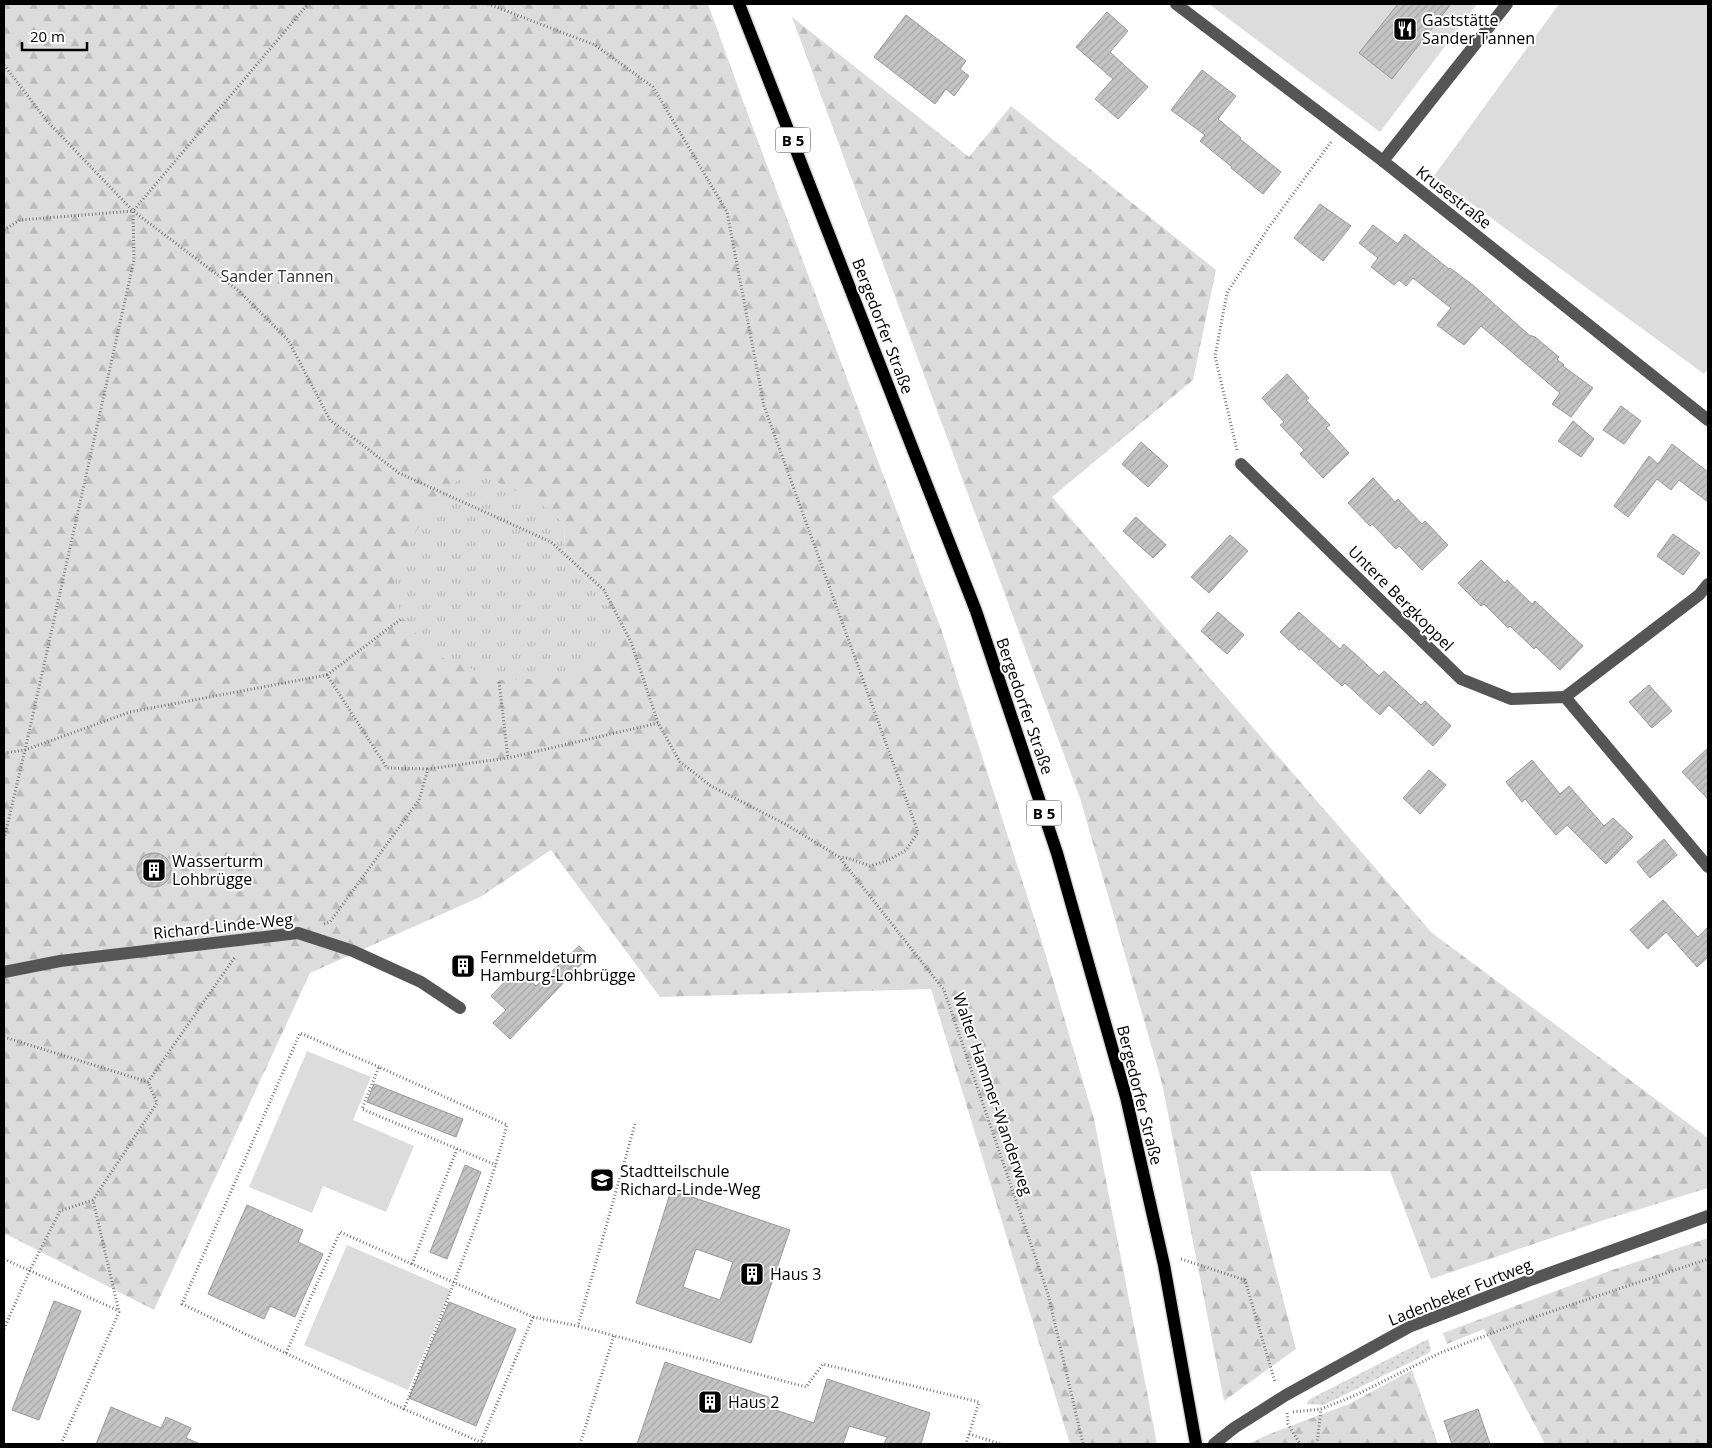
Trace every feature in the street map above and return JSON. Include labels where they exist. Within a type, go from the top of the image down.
[{"type":"main road","name":"Bergedorfer Straße","points":[[739,4],[979,620],[1057,853],[1126,1097],[1164,1265],[1196,1441]]},
{"type":"street","name":"Krusestraße","points":[[1176,4],[1383,162],[1708,420]]},
{"type":"street","points":[[1383,162],[1507,4]]},
{"type":"street","name":"Untere Bergkoppel","points":[[1241,464],[1460,679],[1511,699],[1566,697]]},
{"type":"street","points":[[1708,584],[1699,595],[1566,697],[1708,867]]},
{"type":"street","name":"Richard-Linde-Weg","points":[[4,972],[60,960],[298,933],[353,951],[421,982],[460,1008]]},
{"type":"street","name":"Ladenbeker Furtweg","points":[[1214,1444],[1234,1428],[1286,1395],[1409,1327],[1533,1279],[1708,1216]]},
{"type":"path","points":[[4,839],[134,260],[133,211],[308,4]]},
{"type":"path","points":[[488,4],[595,45],[653,87],[727,212],[764,406],[918,832],[906,850],[889,860],[870,866],[839,857]]},
{"type":"path","name":"Walter Hammer-Wanderweg","points":[[4,65],[47,121],[133,211],[239,291],[288,340],[330,420],[399,472],[551,542],[604,590],[631,642],[658,723],[680,762],[711,786],[787,825],[839,857],[944,990],[1048,1294],[1083,1444]]},
{"type":"path","points":[[1241,464],[1215,356],[1227,293],[1269,227],[1340,130]]},
{"type":"path","points":[[4,230],[20,220],[133,211]]},
{"type":"path","points":[[4,753],[25,750],[130,712],[327,675],[401,619]]},
{"type":"path","points":[[327,675],[387,768],[428,769],[508,758],[658,723]]},
{"type":"path","points":[[499,682],[508,758]]},
{"type":"path","points":[[298,933],[330,922],[419,800],[428,769]]},
{"type":"path","points":[[148,1082],[248,938]]},
{"type":"path","points":[[404,1408],[454,1282],[496,1165],[507,1125],[300,1033],[182,1304],[404,1408],[485,1444]]},
{"type":"path","points":[[4,1037],[148,1082],[157,1103],[94,1200],[60,1212],[30,1270],[4,1330]]},
{"type":"path","points":[[379,1068],[362,1109],[496,1165]]},
{"type":"path","points":[[578,1326],[635,1124]]},
{"type":"path","points":[[412,1264],[457,1149]]},
{"type":"path","points":[[62,1444],[120,1312],[94,1200]]},
{"type":"path","points":[[286,1353],[340,1232],[533,1317],[614,1335],[806,1387],[823,1364],[979,1402],[966,1444]]},
{"type":"path","points":[[4,1258],[120,1312]]},
{"type":"path","points":[[1164,1265],[1180,1259],[1245,1280],[1275,1381]]},
{"type":"path","points":[[1287,1413],[1321,1409],[1356,1396],[1440,1353],[1532,1318],[1708,1259]]},
{"type":"path","points":[[481,1442],[533,1317]]},
{"type":"path","points":[[580,1444],[614,1335]]},
{"type":"path","points":[[1317,1444],[1321,1409]]},
{"type":"path","points":[[969,1434],[1001,1444]]},
{"type":"green space","name":"Sander Tannen","points":[[4,4],[708,4],[941,629],[1040,936],[1094,1119],[1157,1444],[1070,1444],[931,989],[660,997],[551,850],[480,897],[310,973],[154,1310],[4,1233]],"holes":[[[557,516],[565,525],[564,558],[602,594],[567,678]]]},
{"type":"green space","points":[[1209,4],[1477,4],[1380,132]]},
{"type":"green space","points":[[1559,4],[1708,4],[1708,368],[1704,374],[1434,176]]},
{"type":"green space","points":[[792,17],[969,157],[1011,106],[1216,270],[1193,380],[1052,497],[1432,933],[1708,1138],[1708,1188],[1601,1221],[1431,1279],[1390,1171],[1250,1171],[1296,1349],[1224,1401],[1162,1083],[1080,798]]},
{"type":"green space","points":[[479,474],[525,495],[547,508],[556,516],[565,525],[564,558],[602,594],[617,634],[600,652],[567,678],[499,680],[433,654],[403,618],[392,588],[413,536],[443,493],[460,478]]},
{"type":"green space","points":[[307,1051],[371,1077],[353,1120],[414,1146],[386,1212],[323,1186],[312,1213],[249,1187]]},
{"type":"green space","points":[[1708,1238],[1708,1444],[1545,1444],[1484,1329],[1447,1344],[1443,1333],[1615,1269]]},
{"type":"green space","points":[[347,1245],[451,1290],[408,1390],[304,1345]]},
{"type":"green space","points":[[1428,1339],[1431,1349],[1429,1353],[1324,1405],[1306,1404],[1310,1399]]},
{"type":"green space","points":[[1412,1370],[1438,1444],[1248,1444],[1349,1404]]},
{"type":"building","name":"Gaststätte Sander Tannen","points":[[1398,4],[1451,4],[1392,79],[1359,53]]},
{"type":"building","points":[[1107,12],[1128,31],[1110,52],[1148,87],[1118,119],[1095,99],[1113,79],[1076,47]]},
{"type":"building","points":[[906,15],[966,61],[960,69],[969,76],[954,96],[946,89],[935,104],[874,57]]},
{"type":"building","points":[[1202,70],[1236,96],[1218,119],[1281,172],[1263,194],[1200,141],[1205,135],[1171,110]]},
{"type":"building","points":[[1320,204],[1351,226],[1323,261],[1294,238]]},
{"type":"building","points":[[1373,225],[1398,244],[1405,234],[1474,286],[1529,335],[1535,337],[1559,357],[1557,359],[1563,366],[1593,388],[1571,417],[1552,404],[1560,393],[1481,326],[1464,345],[1437,325],[1451,308],[1413,278],[1406,286],[1399,280],[1394,285],[1371,267],[1378,258],[1359,243]]},
{"type":"building","points":[[1287,374],[1309,398],[1306,400],[1330,425],[1326,428],[1349,453],[1323,478],[1300,454],[1304,450],[1280,425],[1284,422],[1262,398]]},
{"type":"building","points":[[1621,406],[1641,421],[1624,444],[1603,430]]},
{"type":"building","points":[[1573,421],[1594,439],[1581,457],[1558,441]]},
{"type":"building","points":[[1141,442],[1168,466],[1148,487],[1122,464]]},
{"type":"building","points":[[1672,444],[1708,472],[1708,502],[1679,480],[1671,490],[1657,479],[1628,517],[1614,506],[1649,456],[1658,464]]},
{"type":"building","points":[[1373,478],[1395,502],[1398,499],[1422,524],[1425,521],[1448,545],[1422,570],[1399,546],[1396,549],[1348,503]]},
{"type":"building","points":[[1136,517],[1166,545],[1153,558],[1123,531]]},
{"type":"building","points":[[1673,534],[1700,553],[1683,575],[1657,556]]},
{"type":"building","points":[[1230,535],[1248,551],[1209,593],[1191,577]]},
{"type":"building","points":[[1481,560],[1505,583],[1507,580],[1532,604],[1535,601],[1583,646],[1560,670],[1510,626],[1508,628],[1484,604],[1481,606],[1458,583]]},
{"type":"building","points":[[1218,612],[1244,635],[1227,654],[1201,631]]},
{"type":"building","points":[[1299,612],[1340,649],[1344,644],[1379,676],[1384,671],[1421,705],[1425,701],[1451,726],[1433,746],[1389,705],[1380,715],[1345,683],[1342,686],[1280,632]]},
{"type":"building","points":[[1649,685],[1672,711],[1652,728],[1629,702]]},
{"type":"building","points":[[1708,748],[1708,799],[1682,772]]},
{"type":"building","points":[[1532,760],[1560,794],[1569,786],[1604,826],[1613,818],[1633,837],[1606,864],[1567,825],[1556,835],[1525,799],[1522,802],[1506,782]]},
{"type":"building","points":[[1429,770],[1446,785],[1420,814],[1403,798]]},
{"type":"building","points":[[1664,839],[1677,855],[1650,878],[1637,862]]},
{"type":"building","name":"Wasserturm Lohbrügge","points":[[154,853],[161,854],[166,858],[170,863],[170,877],[166,882],[161,886],[154,887],[147,886],[142,882],[138,877],[137,870],[138,863],[142,858],[147,854]]},
{"type":"building","points":[[1663,900],[1698,937],[1708,927],[1708,957],[1697,967],[1666,932],[1648,949],[1630,930]]},
{"type":"building","points":[[579,946],[589,956],[510,1039],[493,1023],[506,1010],[491,996],[517,969],[536,986]]},
{"type":"building","name":"Fernmeldeturm Hamburg-Lohbrügge","points":[[463,956],[470,959],[473,966],[470,973],[463,976],[456,973],[453,966],[456,959]]},
{"type":"building","points":[[374,1084],[463,1119],[456,1137],[367,1102]]},
{"type":"building","points":[[465,1165],[481,1172],[447,1259],[430,1252]]},
{"type":"building","name":"Haus 3","points":[[671,1190],[790,1230],[751,1343],[636,1303]],"holes":[[[696,1249],[733,1262],[720,1300],[683,1287]]]},
{"type":"building","points":[[247,1205],[303,1230],[298,1242],[323,1254],[295,1317],[270,1306],[264,1319],[208,1294]]},
{"type":"building","points":[[54,1301],[81,1311],[39,1420],[12,1410]]},
{"type":"building","points":[[449,1302],[516,1329],[476,1426],[409,1398]]},
{"type":"building","points":[[665,1362],[771,1398],[767,1407],[814,1423],[827,1379],[930,1413],[921,1444],[884,1444],[887,1437],[849,1426],[843,1444],[637,1444]]},
{"type":"building","points":[[111,1407],[161,1428],[166,1417],[191,1428],[186,1438],[200,1444],[96,1444]]},
{"type":"building","points":[[1478,1409],[1490,1444],[1452,1444],[1444,1421]]},
{"type":"place","name":"Gaststätte Sander Tannen","points":[[1405,29]]},
{"type":"place","name":"Wasserturm Lohbrügge","points":[[154,870]]},
{"type":"place","name":"Fernmeldeturm Hamburg-Lohbrügge","points":[[463,966]]},
{"type":"place","name":"Stadtteilschule Richard-Linde-Weg","points":[[602,1180]]},
{"type":"place","name":"Haus 3","points":[[752,1274]]},
{"type":"place","name":"Haus 2","points":[[710,1402]]}]
